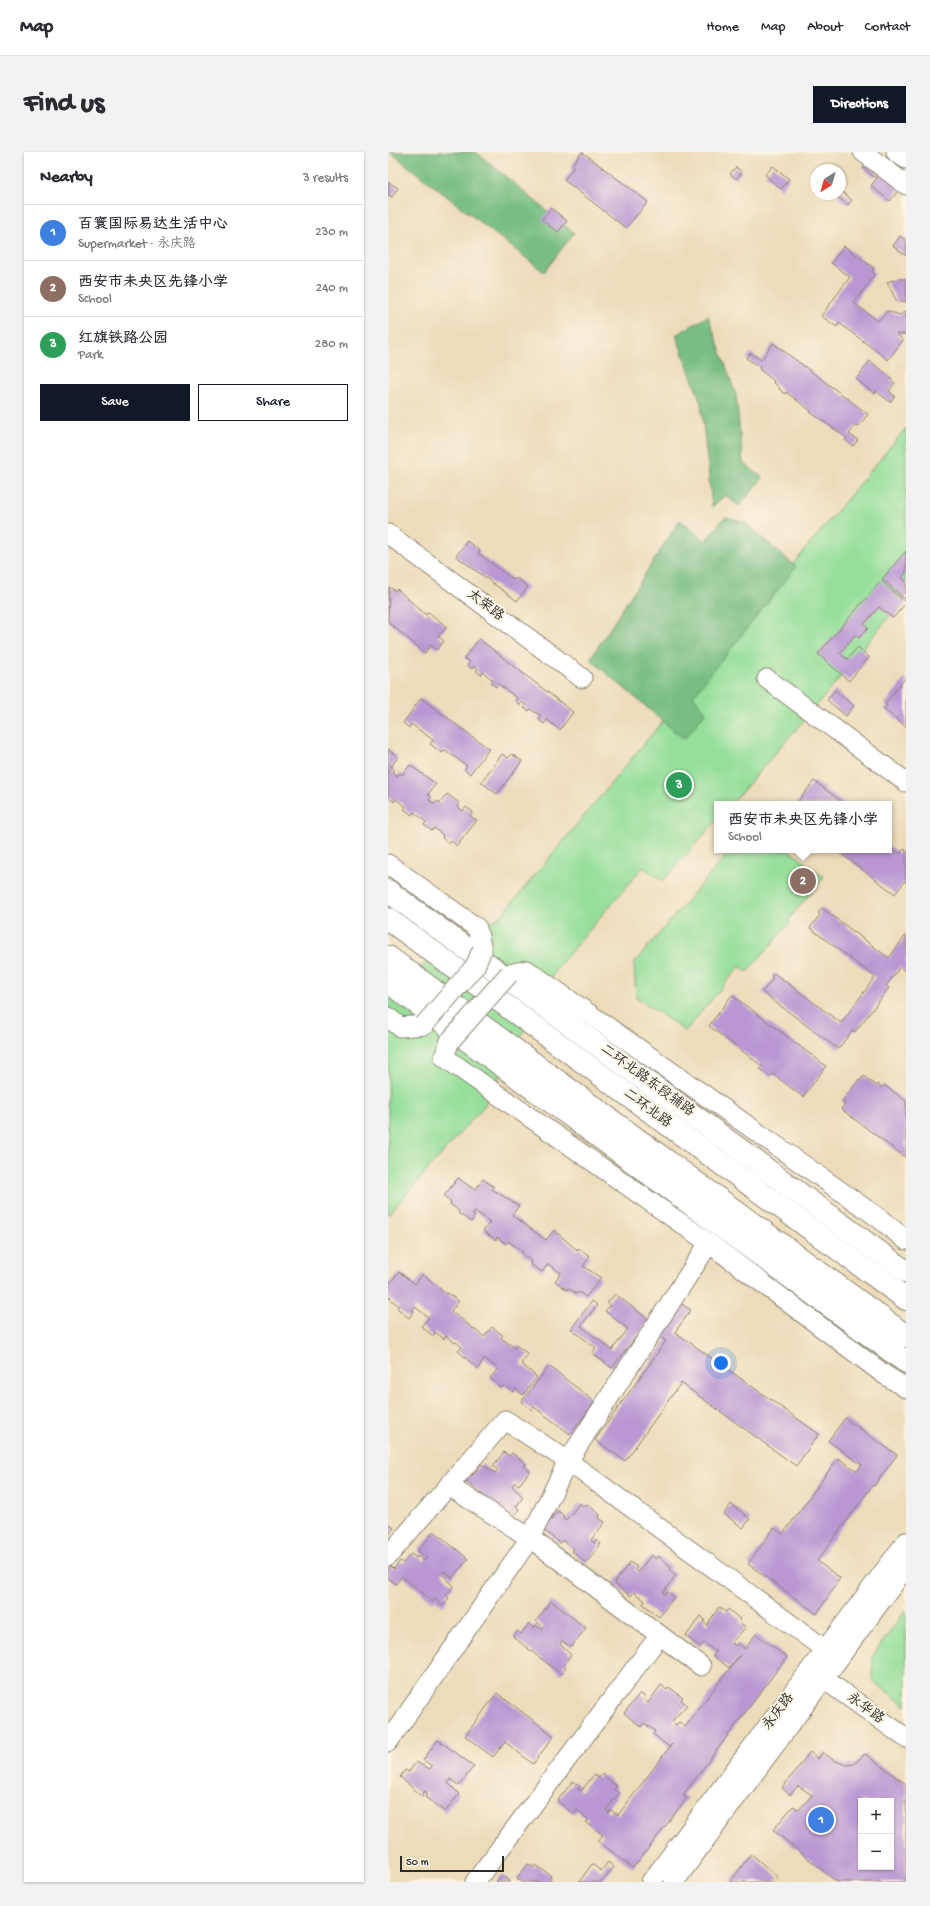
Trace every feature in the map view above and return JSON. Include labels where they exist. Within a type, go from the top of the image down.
[{"type":"main road","name":"二环北路东段辅路","points":[[388,891],[906,1272]]},
{"type":"main road","name":"二环北路","points":[[388,919],[906,1299]]},
{"type":"main road","points":[[388,957],[906,1336]]},
{"type":"main road","points":[[388,982],[906,1362]]},
{"type":"main road","points":[[882,1318],[906,1346]]},
{"type":"street","points":[[863,152],[906,185]]},
{"type":"street","points":[[896,152],[906,159]]},
{"type":"street","name":"太荣路","points":[[388,534],[582,678]]},
{"type":"street","points":[[767,679],[906,782]]},
{"type":"street","points":[[388,864],[477,928],[482,950],[475,966],[424,1025],[400,1026],[388,1017]]},
{"type":"street","points":[[906,1240],[880,1219],[527,970],[509,974],[450,1041],[444,1057],[709,1243],[885,1375],[906,1388]]},
{"type":"street","points":[[388,1742],[530,1538],[568,1461],[709,1243]]},
{"type":"street","points":[[388,1556],[506,1420],[568,1461],[832,1654]]},
{"type":"street","points":[[449,1486],[530,1538],[701,1666]]},
{"type":"street","name":"永庆路","points":[[674,1882],[824,1679],[832,1654],[906,1542]]},
{"type":"street","name":"永庆路","points":[[651,1882],[832,1654],[906,1568]]},
{"type":"street","points":[[474,1882],[660,1635]]},
{"type":"street","name":"永华路","points":[[824,1679],[906,1738]]},
{"type":"green space","points":[[390,152],[476,152],[574,233],[544,272]]},
{"type":"green space","points":[[708,316],[736,395],[743,463],[763,478],[739,506],[725,495],[712,507],[701,403],[676,335]]},
{"type":"green space","points":[[906,428],[906,596],[819,703],[734,801],[714,801],[714,823],[663,881],[643,867],[556,969],[484,1106],[388,1215],[388,987],[501,916]]},
{"type":"green space","points":[[725,517],[746,523],[796,567],[693,696],[706,712],[684,739],[590,659],[680,520],[705,541]]},
{"type":"green space","points":[[728,853],[792,853],[824,877],[788,920],[790,923],[747,972],[740,966],[685,1031],[636,997],[634,963]]},
{"type":"green space","points":[[906,1610],[906,1706],[872,1680],[873,1655]]},
{"type":"building","points":[[582,152],[648,202],[626,228],[564,180],[574,167],[571,166]]},
{"type":"building","points":[[874,153],[886,162],[874,177],[863,168]]},
{"type":"building","points":[[773,166],[789,179],[781,189],[765,175]]},
{"type":"building","points":[[736,167],[742,172],[736,179],[730,174]]},
{"type":"building","points":[[879,175],[906,180],[890,201],[871,186]]},
{"type":"building","points":[[389,182],[398,188],[392,197],[388,195]]},
{"type":"building","points":[[846,195],[852,200],[848,205],[842,200],[846,200]]},
{"type":"building","points":[[551,208],[567,221],[558,232],[542,220]]},
{"type":"building","points":[[900,236],[906,240],[906,256],[893,246]]},
{"type":"building","points":[[844,246],[874,268],[872,271],[875,274],[854,303],[878,321],[887,311],[900,315],[906,311],[906,334],[896,334],[903,340],[888,360],[839,323],[837,327],[821,316],[850,277],[831,263]]},
{"type":"building","points":[[898,279],[906,279],[906,302],[897,302],[887,282]]},
{"type":"building","points":[[773,343],[868,414],[859,426],[856,425],[849,434],[858,440],[853,446],[845,440],[847,438],[810,412],[811,411],[786,392],[785,394],[773,382],[774,381],[759,369],[760,367],[746,358],[751,353],[761,360]]},
{"type":"building","points":[[870,361],[892,378],[890,379],[895,383],[889,391],[895,396],[890,402],[876,391],[875,394],[856,379]]},
{"type":"building","points":[[467,541],[480,551],[478,553],[514,580],[516,578],[528,587],[517,601],[456,556]]},
{"type":"building","points":[[906,551],[906,573],[902,578],[906,581],[906,600],[882,579]]},
{"type":"building","points":[[881,581],[906,603],[893,618],[879,607],[864,624],[868,628],[859,638],[855,635],[840,653],[847,659],[858,647],[869,657],[849,681],[818,654]]},
{"type":"building","points":[[389,587],[395,591],[397,589],[426,615],[428,612],[447,627],[438,636],[444,641],[437,650],[431,645],[425,653],[388,622]]},
{"type":"building","points":[[479,639],[573,712],[560,730],[547,720],[544,724],[538,719],[541,716],[530,709],[529,711],[524,708],[526,705],[522,702],[520,705],[515,701],[517,698],[498,684],[496,687],[491,683],[493,680],[483,672],[481,675],[476,671],[478,669],[474,666],[472,669],[467,665],[470,662],[464,658]]},
{"type":"building","points":[[906,677],[906,727],[884,709],[887,706],[885,704]]},
{"type":"building","points":[[835,690],[854,706],[846,716],[827,700]]},
{"type":"building","points":[[421,698],[489,749],[470,774],[464,769],[467,766],[445,750],[442,753],[430,744],[433,740],[411,724],[409,728],[403,723]]},
{"type":"building","points":[[388,749],[398,757],[391,767],[394,769],[392,772],[397,776],[400,773],[402,775],[410,765],[436,784],[428,794],[431,797],[429,800],[435,804],[437,801],[440,803],[447,794],[459,803],[457,806],[463,811],[466,807],[473,812],[470,816],[477,820],[457,846],[451,841],[449,844],[442,838],[443,835],[434,828],[432,831],[424,825],[426,822],[414,812],[412,815],[404,809],[406,807],[396,799],[394,802],[388,797]]},
{"type":"building","points":[[502,754],[508,758],[512,754],[522,761],[497,794],[481,782]]},
{"type":"building","points":[[814,781],[841,801],[798,801]]},
{"type":"building","points":[[892,848],[900,854],[904,849],[906,850],[906,882],[905,881],[895,894],[840,853],[892,853]]},
{"type":"building","points":[[822,908],[889,958],[906,935],[906,972],[900,967],[886,986],[889,988],[855,1032],[853,1030],[838,1049],[762,992],[773,978],[771,976],[774,973],[841,1023],[875,977],[810,928],[820,915],[818,913]]},
{"type":"building","points":[[732,995],[826,1066],[803,1097],[773,1074],[770,1077],[760,1069],[762,1066],[709,1026]]},
{"type":"building","points":[[864,1076],[876,1086],[878,1084],[882,1088],[884,1085],[906,1101],[906,1158],[841,1109],[845,1104],[842,1101]]},
{"type":"building","points":[[458,1178],[475,1190],[483,1179],[494,1187],[492,1189],[519,1206],[512,1215],[546,1240],[554,1230],[577,1250],[578,1248],[590,1256],[583,1266],[601,1278],[586,1297],[579,1292],[577,1294],[568,1288],[567,1290],[555,1281],[561,1273],[548,1264],[542,1272],[530,1264],[531,1261],[522,1254],[523,1252],[508,1241],[506,1244],[497,1237],[496,1240],[483,1231],[490,1222],[475,1211],[473,1215],[475,1216],[471,1222],[458,1213],[459,1211],[450,1204],[451,1202],[444,1196]]},
{"type":"building","points":[[399,1272],[415,1284],[423,1274],[446,1294],[447,1293],[459,1301],[451,1311],[484,1337],[492,1327],[503,1335],[501,1338],[515,1348],[516,1345],[528,1354],[521,1364],[537,1377],[523,1395],[516,1389],[514,1392],[504,1385],[502,1388],[490,1378],[498,1369],[484,1358],[478,1369],[458,1351],[462,1347],[456,1342],[455,1343],[446,1336],[444,1339],[435,1332],[433,1336],[421,1326],[429,1318],[415,1307],[409,1318],[397,1308],[399,1306],[389,1298],[391,1297],[388,1294],[388,1285]]},
{"type":"building","points":[[615,1294],[649,1320],[612,1368],[592,1353],[596,1348],[571,1329],[592,1301],[597,1305],[581,1326],[612,1350],[628,1329],[605,1311],[610,1305],[607,1303]]},
{"type":"building","points":[[677,1301],[691,1310],[675,1332],[819,1434],[796,1466],[681,1383],[625,1461],[595,1440],[666,1341],[654,1332]]},
{"type":"building","points":[[549,1366],[595,1402],[570,1434],[534,1407],[532,1410],[521,1402]]},
{"type":"building","points":[[845,1418],[897,1455],[817,1561],[840,1578],[817,1614],[748,1564],[774,1528],[783,1534],[838,1458],[857,1471],[862,1465],[828,1441]]},
{"type":"building","points":[[504,1452],[509,1456],[512,1453],[526,1464],[524,1466],[530,1471],[519,1485],[515,1482],[512,1486],[523,1497],[516,1507],[519,1509],[513,1517],[505,1510],[504,1513],[467,1481],[464,1485],[461,1482],[470,1472],[473,1475],[481,1464],[495,1473],[498,1470],[493,1466]]},
{"type":"building","points":[[580,1503],[584,1507],[587,1504],[600,1515],[599,1518],[605,1522],[591,1540],[594,1543],[596,1540],[601,1544],[586,1563],[572,1551],[574,1549],[562,1540],[560,1543],[543,1529],[558,1511],[566,1520]]},
{"type":"building","points":[[731,1504],[750,1519],[743,1528],[724,1514]]},
{"type":"building","points":[[388,1523],[394,1528],[388,1536]]},
{"type":"building","points":[[434,1531],[468,1559],[452,1578],[444,1571],[442,1574],[454,1586],[446,1595],[449,1598],[443,1606],[435,1599],[433,1602],[402,1576],[396,1584],[388,1578],[388,1569],[391,1566],[394,1569],[400,1561],[403,1563],[411,1554],[417,1558],[418,1556],[424,1561],[427,1558],[418,1551]]},
{"type":"building","points":[[651,1555],[656,1559],[658,1556],[672,1567],[670,1570],[676,1575],[663,1593],[665,1594],[668,1592],[674,1597],[659,1617],[643,1604],[645,1601],[634,1592],[631,1596],[614,1583],[630,1562],[637,1567],[635,1570],[638,1572]]},
{"type":"building","points":[[551,1601],[586,1628],[571,1647],[562,1641],[560,1644],[571,1655],[563,1666],[566,1668],[561,1674],[513,1637],[518,1631],[521,1634],[529,1623],[534,1628],[535,1625],[542,1630],[544,1628],[536,1621]]},
{"type":"building","points":[[719,1607],[726,1612],[728,1609],[741,1620],[739,1622],[746,1627],[731,1643],[736,1646],[738,1643],[745,1649],[756,1634],[787,1657],[683,1795],[687,1798],[633,1868],[598,1841],[603,1835],[586,1822],[589,1820],[577,1810],[574,1814],[557,1801],[573,1781],[580,1786],[578,1789],[581,1791],[594,1775],[599,1778],[602,1774],[616,1786],[614,1789],[619,1793],[606,1810],[609,1813],[611,1810],[618,1815],[672,1744],[669,1747],[653,1734],[655,1731],[644,1723],[641,1727],[624,1713],[640,1693],[646,1698],[645,1700],[648,1703],[661,1685],[667,1690],[669,1687],[683,1698],[681,1700],[687,1705],[672,1721],[676,1725],[679,1722],[685,1727],[740,1655],[729,1668],[713,1656],[716,1652],[704,1643],[700,1647],[686,1636],[701,1616],[705,1620],[703,1622],[707,1625]]},
{"type":"building","points":[[497,1693],[554,1736],[533,1764],[505,1742],[493,1757],[465,1736]]},
{"type":"building","points":[[438,1740],[474,1766],[459,1786],[450,1779],[448,1783],[459,1794],[445,1812],[425,1797],[428,1794],[425,1791],[422,1796],[400,1777],[405,1770],[409,1772],[416,1762],[430,1769],[432,1766],[423,1760]]},
{"type":"building","points":[[810,1752],[818,1759],[823,1752],[833,1760],[846,1765],[854,1764],[865,1754],[906,1784],[906,1882],[837,1882],[773,1830],[793,1806],[799,1810],[812,1795],[798,1786],[790,1795],[782,1788]]},
{"type":"building","points":[[751,1854],[778,1877],[774,1882],[730,1882]]},
{"type":"building","points":[[608,1862],[614,1867],[602,1882],[579,1882],[592,1864],[601,1871]]},
{"type":"building","points":[[528,1864],[534,1868],[536,1865],[551,1876],[549,1879],[553,1882],[522,1882],[517,1878]]},
{"type":"building","points":[[502,1875],[511,1882],[496,1882]]},
{"type":"place","name":"红旗铁路公园","points":[[679,785]]},
{"type":"place","name":"西安市未央区先锋小学","points":[[803,881]]},
{"type":"place","name":"百寰国际易达生活中心","points":[[821,1820]]}]
